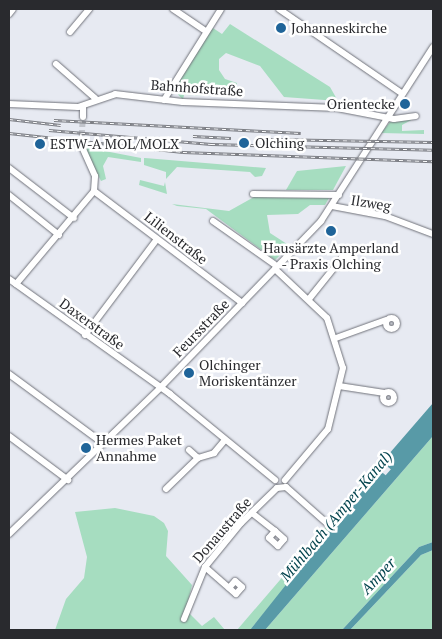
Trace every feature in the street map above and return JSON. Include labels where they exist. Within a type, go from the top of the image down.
[{"type":"street","points":[[9,14],[13,9]]},
{"type":"street","points":[[70,32],[88,9]]},
{"type":"street","points":[[174,9],[204,30]]},
{"type":"street","points":[[164,100],[204,30],[221,9]]},
{"type":"street","points":[[279,9],[401,92]]},
{"type":"street","name":"Feursstraße","points":[[9,534],[68,480],[160,388],[332,206],[385,117],[433,47]]},
{"type":"street","points":[[56,64],[95,98]]},
{"type":"street","name":"Bahnhofstraße","points":[[83,106],[95,98],[114,94],[164,100],[337,108],[385,117],[416,116]]},
{"type":"street","points":[[9,104],[83,106],[83,117]]},
{"type":"street","points":[[16,284],[74,218],[94,192],[96,179],[81,146]]},
{"type":"street","points":[[9,168],[74,218]]},
{"type":"street","name":"Lilienstraße","points":[[94,192],[242,303]]},
{"type":"street","points":[[253,194],[339,195]]},
{"type":"street","points":[[9,195],[59,235]]},
{"type":"street","name":"Ilzweg","points":[[332,206],[385,216],[433,234]]},
{"type":"street","points":[[213,220],[275,266],[327,318],[336,338],[343,368],[328,429],[285,483],[277,488],[276,480],[285,483],[331,527]]},
{"type":"street","points":[[85,335],[157,240]]},
{"type":"street","points":[[309,299],[342,258]]},
{"type":"street","name":"Daxerstraße","points":[[9,279],[160,388],[276,480]]},
{"type":"street","points":[[336,338],[386,320]]},
{"type":"street","points":[[9,374],[104,444]]},
{"type":"street","points":[[339,386],[384,393]]},
{"type":"street","points":[[9,436],[68,480]]},
{"type":"street","points":[[166,489],[198,458],[214,454],[225,440]]},
{"type":"street","points":[[189,450],[198,458]]},
{"type":"street","name":"Donaustraße","points":[[184,619],[205,567],[252,513],[277,488]]},
{"type":"street","points":[[252,513],[275,531]]},
{"type":"street","points":[[205,567],[230,588]]},
{"type":"green space","points":[[230,24],[330,87],[338,101],[284,97],[260,66],[226,53],[219,59],[219,70],[225,79],[237,83],[233,96],[184,95],[183,100],[174,90],[210,26],[222,34]]},
{"type":"green space","points":[[415,118],[402,125],[402,131],[424,130],[424,134],[381,133],[390,122]]},
{"type":"green space","points":[[84,147],[141,158],[141,162],[108,157],[103,166],[106,179],[101,181]]},
{"type":"green space","points":[[144,158],[266,168],[262,176],[255,177],[250,172],[177,167],[166,179],[166,172],[144,165]]},
{"type":"green space","points":[[346,166],[333,190],[286,190],[297,171]]},
{"type":"green space","points":[[140,180],[164,186],[165,182],[167,194],[139,185]]},
{"type":"green space","points":[[254,197],[329,198],[325,205],[310,205],[298,214],[267,215],[270,233],[290,246],[275,260],[206,209],[172,204],[229,211]]},
{"type":"green space","points":[[433,436],[433,542],[419,547],[342,630],[265,630]]},
{"type":"green space","points":[[363,481],[369,486],[250,630],[237,630],[328,524],[331,527],[359,494],[355,490]]},
{"type":"green space","points":[[115,508],[154,516],[164,523],[168,531],[166,556],[192,585],[186,610],[202,626],[214,617],[225,630],[55,630],[66,599],[84,578],[87,557],[75,512]]},
{"type":"green space","points":[[433,550],[433,630],[350,630],[421,555]]},
{"type":"water","points":[[433,403],[433,436],[265,630],[250,630],[378,469],[389,478],[394,472],[382,462]]},
{"type":"water","points":[[433,542],[433,550],[421,555],[350,630],[342,630],[419,547]]},
{"type":"waterway","name":"Mühlbach (Amper-Kanal)","points":[[384,480],[396,466]]},
{"type":"tunnel","points":[[81,145],[83,117]]},
{"type":"railway","points":[[9,119],[61,125]]},
{"type":"railway","points":[[54,120],[301,133]]},
{"type":"railway","points":[[49,130],[211,144],[433,150]]},
{"type":"railway","points":[[9,133],[183,152],[433,161]]},
{"type":"railway","points":[[193,136],[231,138]]},
{"type":"railway","points":[[271,139],[433,142]]},
{"type":"place","name":"Johanneskirche","points":[[281,28]]},
{"type":"place","name":"Orientecke","points":[[405,104]]},
{"type":"place","name":"Olching","points":[[244,143]]},
{"type":"place","name":"ESTW-A MOL/MOLX","points":[[40,144]]},
{"type":"place","name":"Hausärzte Amperland - Praxis Olching","points":[[331,231]]},
{"type":"place","name":"Olchinger Moriskentänzer","points":[[189,373]]},
{"type":"place","name":"Hermes Paket Annahme","points":[[86,448]]},
{"type":"water label","name":"Amper","points":[[378,576]]}]
